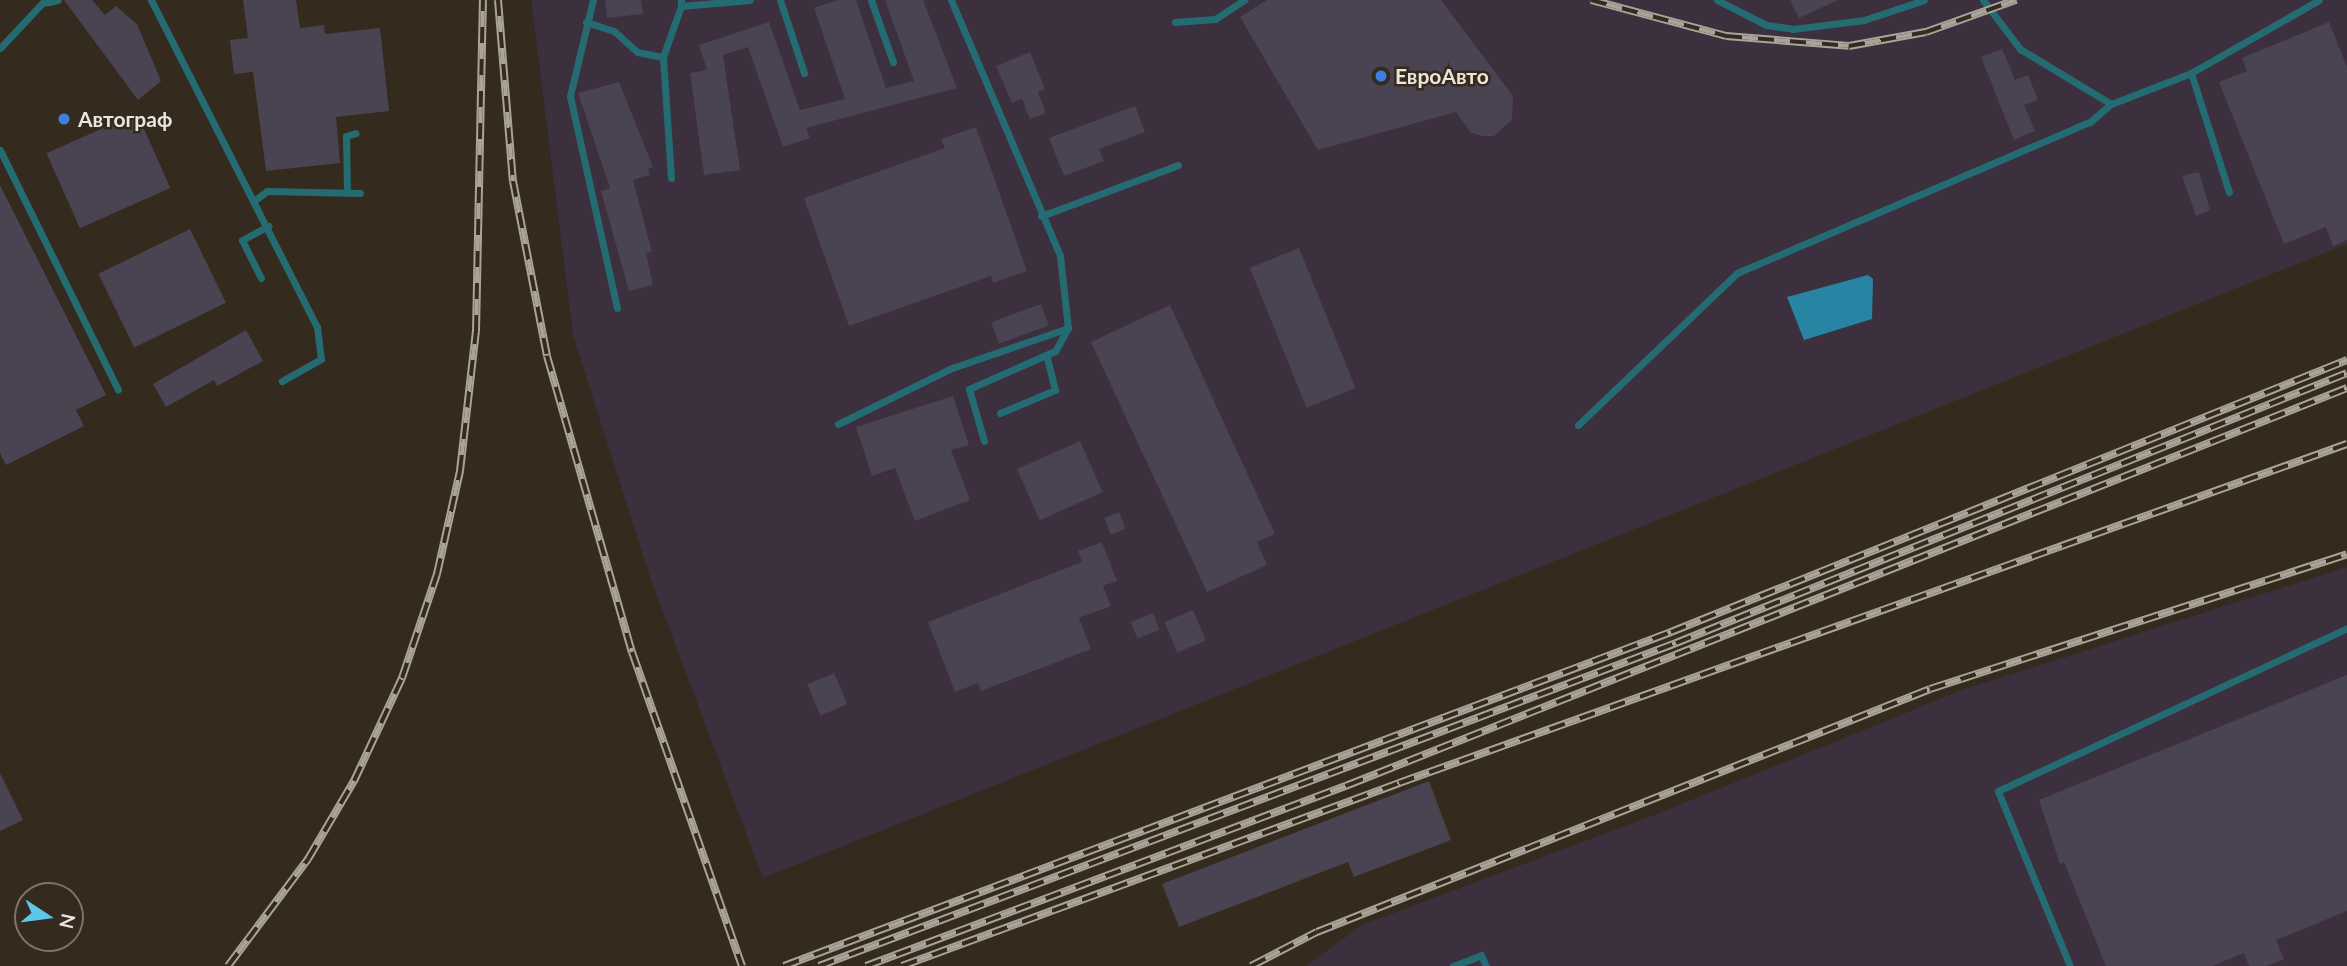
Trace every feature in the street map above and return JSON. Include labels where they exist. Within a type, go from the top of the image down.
[{"type":"lane","points":[[0,48],[45,1],[58,0]]},
{"type":"lane","points":[[151,0],[255,200],[317,327],[321,359],[282,381]]},
{"type":"lane","points":[[593,0],[570,96],[617,308]]},
{"type":"lane","points":[[671,178],[663,57],[681,3],[750,0]]},
{"type":"lane","points":[[780,0],[804,73]]},
{"type":"lane","points":[[871,0],[893,62]]},
{"type":"lane","points":[[951,0],[1060,256],[1069,328],[1055,351],[969,389],[984,441]]},
{"type":"lane","points":[[1175,22],[1215,19],[1244,0]]},
{"type":"lane","points":[[1717,0],[1766,25],[1793,29],[1864,20],[1924,0]]},
{"type":"lane","points":[[1983,0],[2020,49],[2111,104]]},
{"type":"lane","points":[[1578,425],[1737,273],[2090,122],[2111,104],[2191,73],[2319,0]]},
{"type":"lane","points":[[586,22],[614,31],[637,52],[663,57]]},
{"type":"lane","points":[[2191,73],[2229,192]]},
{"type":"lane","points":[[347,193],[346,136],[356,133]]},
{"type":"lane","points":[[0,150],[118,390]]},
{"type":"lane","points":[[1041,216],[1178,165]]},
{"type":"lane","points":[[255,200],[267,191],[360,193]]},
{"type":"lane","points":[[261,278],[242,240],[268,226]]},
{"type":"lane","points":[[838,424],[952,368],[1069,328]]},
{"type":"lane","points":[[1000,413],[1055,390],[1046,355]]},
{"type":"lane","points":[[2070,966],[1998,791],[2347,628]]},
{"type":"lane","points":[[1453,966],[1481,955],[1486,966]]},
{"type":"shaded area","points":[[531,0],[2347,0],[2347,244],[763,878],[649,574],[573,335]]},
{"type":"shaded area","points":[[2347,567],[2347,966],[1306,966],[1362,925],[1662,812],[1962,690]]},
{"type":"water","points":[[1868,275],[1873,279],[1872,319],[1804,340],[1787,297]]},
{"type":"building","points":[[64,0],[92,0],[105,15],[116,6],[137,24],[161,81],[138,100]]},
{"type":"building","points":[[243,0],[296,0],[300,28],[324,25],[325,34],[380,28],[389,111],[336,117],[340,163],[266,171],[253,72],[234,74],[230,40],[248,38]]},
{"type":"building","points":[[605,0],[641,0],[643,14],[607,18]]},
{"type":"building","points":[[838,0],[856,0],[886,88],[914,81],[885,0],[923,0],[957,88],[806,128],[810,138],[783,147],[748,47],[723,55],[740,170],[704,175],[690,73],[707,70],[699,45],[769,22],[800,110],[845,99],[814,8]]},
{"type":"building","name":"ЕвроАвто","points":[[1267,0],[1441,0],[1513,96],[1512,120],[1494,136],[1481,136],[1470,132],[1456,112],[1318,150],[1240,17]]},
{"type":"building","points":[[1790,0],[1838,0],[1799,18]]},
{"type":"building","points":[[2329,22],[2347,67],[2347,240],[2333,246],[2326,227],[2284,244],[2219,82],[2247,71],[2242,58]]},
{"type":"building","points":[[2002,49],[2015,80],[2028,75],[2038,100],[2024,105],[2035,131],[2014,140],[1981,57]]},
{"type":"building","points":[[1030,52],[1045,89],[1038,92],[1046,113],[1030,119],[1022,99],[1012,103],[996,66]]},
{"type":"building","points":[[619,82],[653,167],[648,169],[650,175],[633,180],[652,252],[646,253],[653,285],[629,291],[601,191],[610,188],[578,93]]},
{"type":"building","points":[[1135,106],[1145,132],[1099,149],[1104,161],[1064,176],[1049,138]]},
{"type":"building","points":[[137,113],[170,188],[80,228],[47,153]]},
{"type":"building","points":[[976,127],[1027,271],[993,283],[991,276],[849,326],[804,198],[945,148],[941,139]]},
{"type":"building","points":[[2199,172],[2210,210],[2196,216],[2182,176]]},
{"type":"building","points":[[0,185],[106,395],[76,410],[84,426],[6,465],[0,453]]},
{"type":"building","points":[[190,229],[226,303],[134,347],[98,274]]},
{"type":"building","points":[[1299,248],[1356,388],[1306,408],[1250,268]]},
{"type":"building","points":[[1041,304],[1049,326],[999,344],[991,322]]},
{"type":"building","points":[[1170,305],[1275,534],[1257,542],[1267,565],[1207,592],[1091,342]]},
{"type":"building","points":[[246,330],[263,361],[217,386],[214,380],[166,407],[153,384]]},
{"type":"building","points":[[953,396],[969,445],[951,450],[970,500],[915,521],[895,468],[872,476],[856,427]]},
{"type":"building","points":[[1080,441],[1103,492],[1040,520],[1017,469]]},
{"type":"building","points":[[1119,512],[1126,529],[1111,535],[1104,518]]},
{"type":"building","points":[[1102,542],[1117,581],[1103,586],[1111,606],[1079,618],[1091,649],[981,691],[978,683],[955,692],[928,622],[1082,562],[1078,551]]},
{"type":"building","points":[[1193,610],[1206,640],[1177,652],[1164,622]]},
{"type":"building","points":[[1153,613],[1160,630],[1137,639],[1131,622]]},
{"type":"building","points":[[834,673],[847,704],[821,716],[807,684]]},
{"type":"building","points":[[2347,675],[2347,911],[2276,940],[2284,959],[2267,966],[2249,966],[2244,953],[2212,966],[2106,966],[2064,862],[2060,864],[2039,800]]},
{"type":"building","points":[[0,773],[23,820],[0,831]]},
{"type":"building","points":[[1429,781],[1451,840],[1354,877],[1348,862],[1179,927],[1162,884]]},
{"type":"railway","points":[[228,966],[308,859],[354,781],[402,678],[437,574],[460,471],[476,331],[483,0]]},
{"type":"railway","points":[[498,0],[513,181],[547,356],[632,652],[742,966]]},
{"type":"railway","points":[[1591,0],[1726,36],[1849,46],[1926,32],[2016,0]]},
{"type":"railway","points":[[784,966],[1671,632],[2347,360]]},
{"type":"railway","points":[[819,966],[1676,643],[2347,373]]},
{"type":"railway","points":[[866,966],[1348,785],[2347,388]]},
{"type":"railway","points":[[902,966],[1399,783],[2347,444]]},
{"type":"railway","points":[[1251,966],[1317,932],[1930,689],[2347,554]]},
{"type":"place","name":"ЕвроАвто","points":[[1381,76]]},
{"type":"place","name":"Автограф","points":[[64,119]]}]
